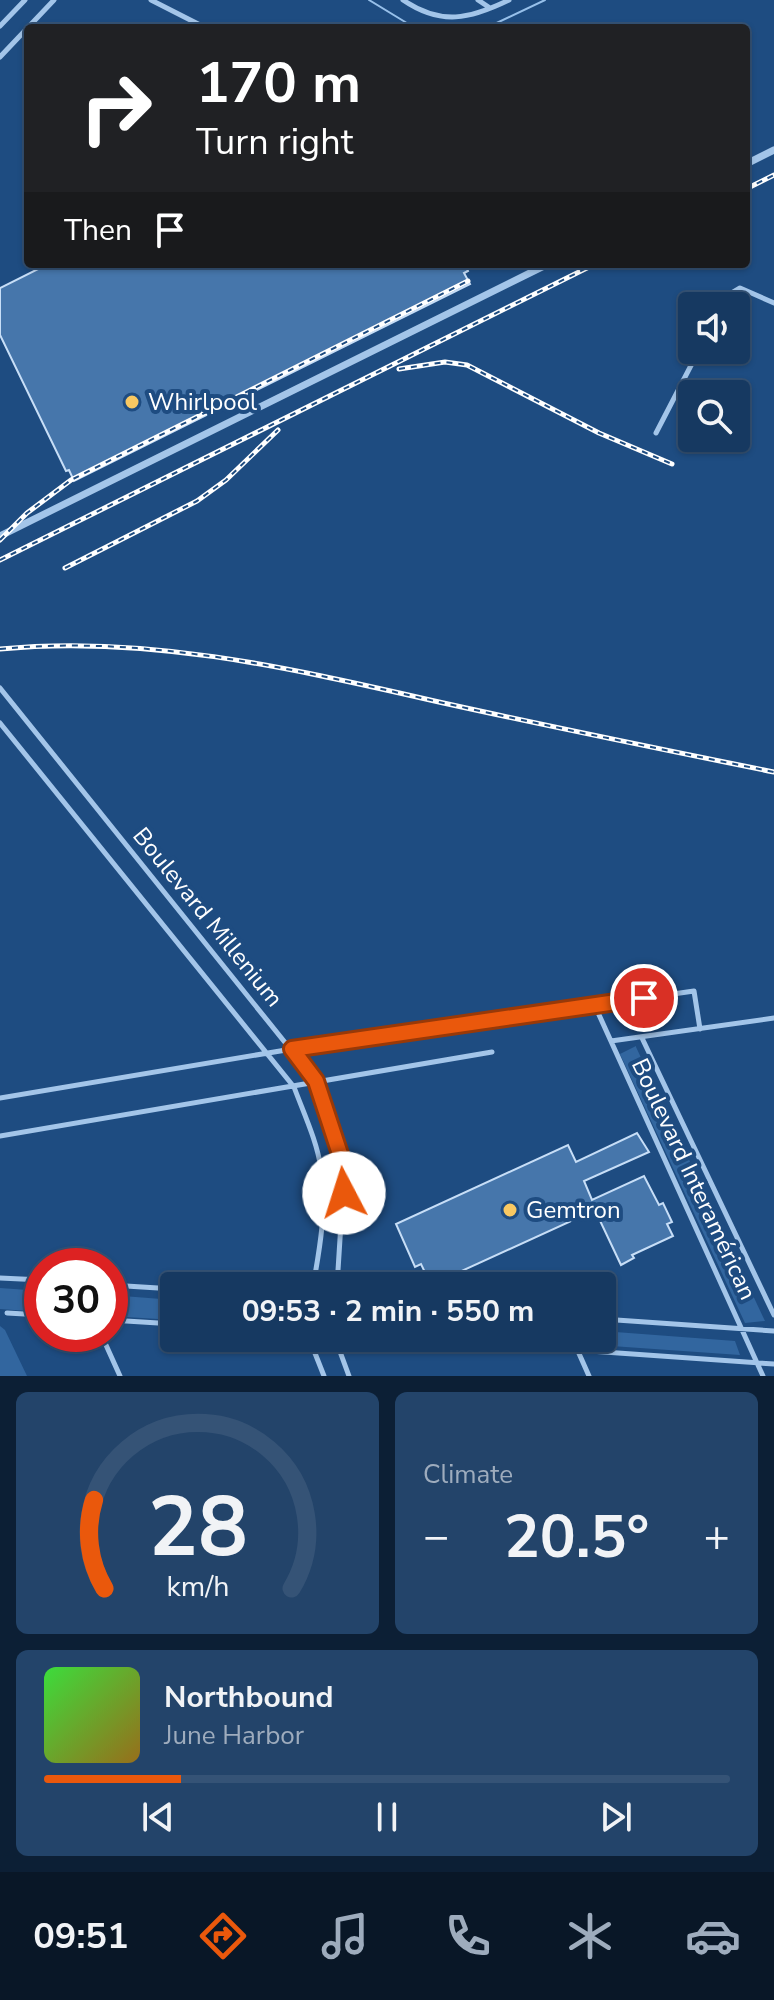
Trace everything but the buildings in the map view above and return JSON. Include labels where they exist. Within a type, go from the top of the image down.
[{"type":"street","points":[[0,26],[25,0]]},
{"type":"street","points":[[31,24],[54,0]]},
{"type":"street","points":[[151,0],[198,24]]},
{"type":"street","points":[[403,0],[425,13],[449,19],[477,15],[509,0]]},
{"type":"street","points":[[478,0],[491,9]]},
{"type":"street","points":[[0,57],[24,32]]},
{"type":"street","points":[[750,162],[774,150]]},
{"type":"street","points":[[0,536],[540,268]]},
{"type":"street","points":[[750,292],[774,303]]},
{"type":"street","points":[[656,433],[692,364]]},
{"type":"street","name":"Boulevard Millenium","points":[[0,688],[316,1081],[337,1139],[344,1176],[338,1272]]},
{"type":"street","name":"Boulevard Millenium","points":[[0,723],[294,1087],[317,1150],[323,1184],[315,1272]]},
{"type":"street","points":[[0,1098],[292,1049],[694,991],[700,1029]]},
{"type":"street","name":"Boulevard Interamérican","points":[[595,1006],[763,1376]]},
{"type":"street","points":[[611,1041],[774,1018]]},
{"type":"street","name":"Boulevard Interamérican","points":[[642,1038],[774,1315]]},
{"type":"street","points":[[0,1136],[492,1052]]},
{"type":"street","points":[[0,1278],[24,1279]]},
{"type":"street","points":[[128,1286],[160,1288]]},
{"type":"street","points":[[7,1313],[24,1314]]},
{"type":"street","points":[[616,1320],[774,1331]]},
{"type":"street","points":[[128,1321],[160,1323]]},
{"type":"street","points":[[109,1352],[120,1376]]},
{"type":"street","points":[[315,1352],[324,1376]]},
{"type":"street","points":[[340,1352],[349,1376]]},
{"type":"street","points":[[578,1352],[589,1376]]},
{"type":"street","points":[[613,1352],[774,1364]]},
{"type":"shaded area","points":[[636,1046],[765,1321],[745,1323],[620,1054]]},
{"type":"shaded area","points":[[0,1288],[24,1290],[24,1311],[0,1309]]},
{"type":"shaded area","points":[[128,1296],[160,1299],[160,1319],[128,1317]]},
{"type":"shaded area","points":[[0,1326],[5,1330],[27,1376],[0,1376]]},
{"type":"shaded area","points":[[616,1332],[735,1341],[740,1355],[616,1346]]},
{"type":"waterway","points":[[369,0],[408,24]]},
{"type":"waterway","points":[[494,24],[545,0]]},
{"type":"railway","points":[[750,187],[774,175]]},
{"type":"railway","points":[[0,560],[587,268]]},
{"type":"railway","points":[[0,540],[27,513],[71,480],[468,281]]},
{"type":"railway","points":[[399,369],[445,362],[467,365],[599,433],[672,464]]},
{"type":"railway","points":[[65,568],[197,501],[226,480],[278,430]]},
{"type":"railway","points":[[0,649],[114,647],[226,658],[774,772]]},
{"type":"place","name":"Whirlpool","points":[[132,402]]},
{"type":"place","name":"Gemtron","points":[[510,1210]]},
{"type":"route","points":[[344,1193],[337,1139],[316,1081],[292,1049],[644,998]]}]
